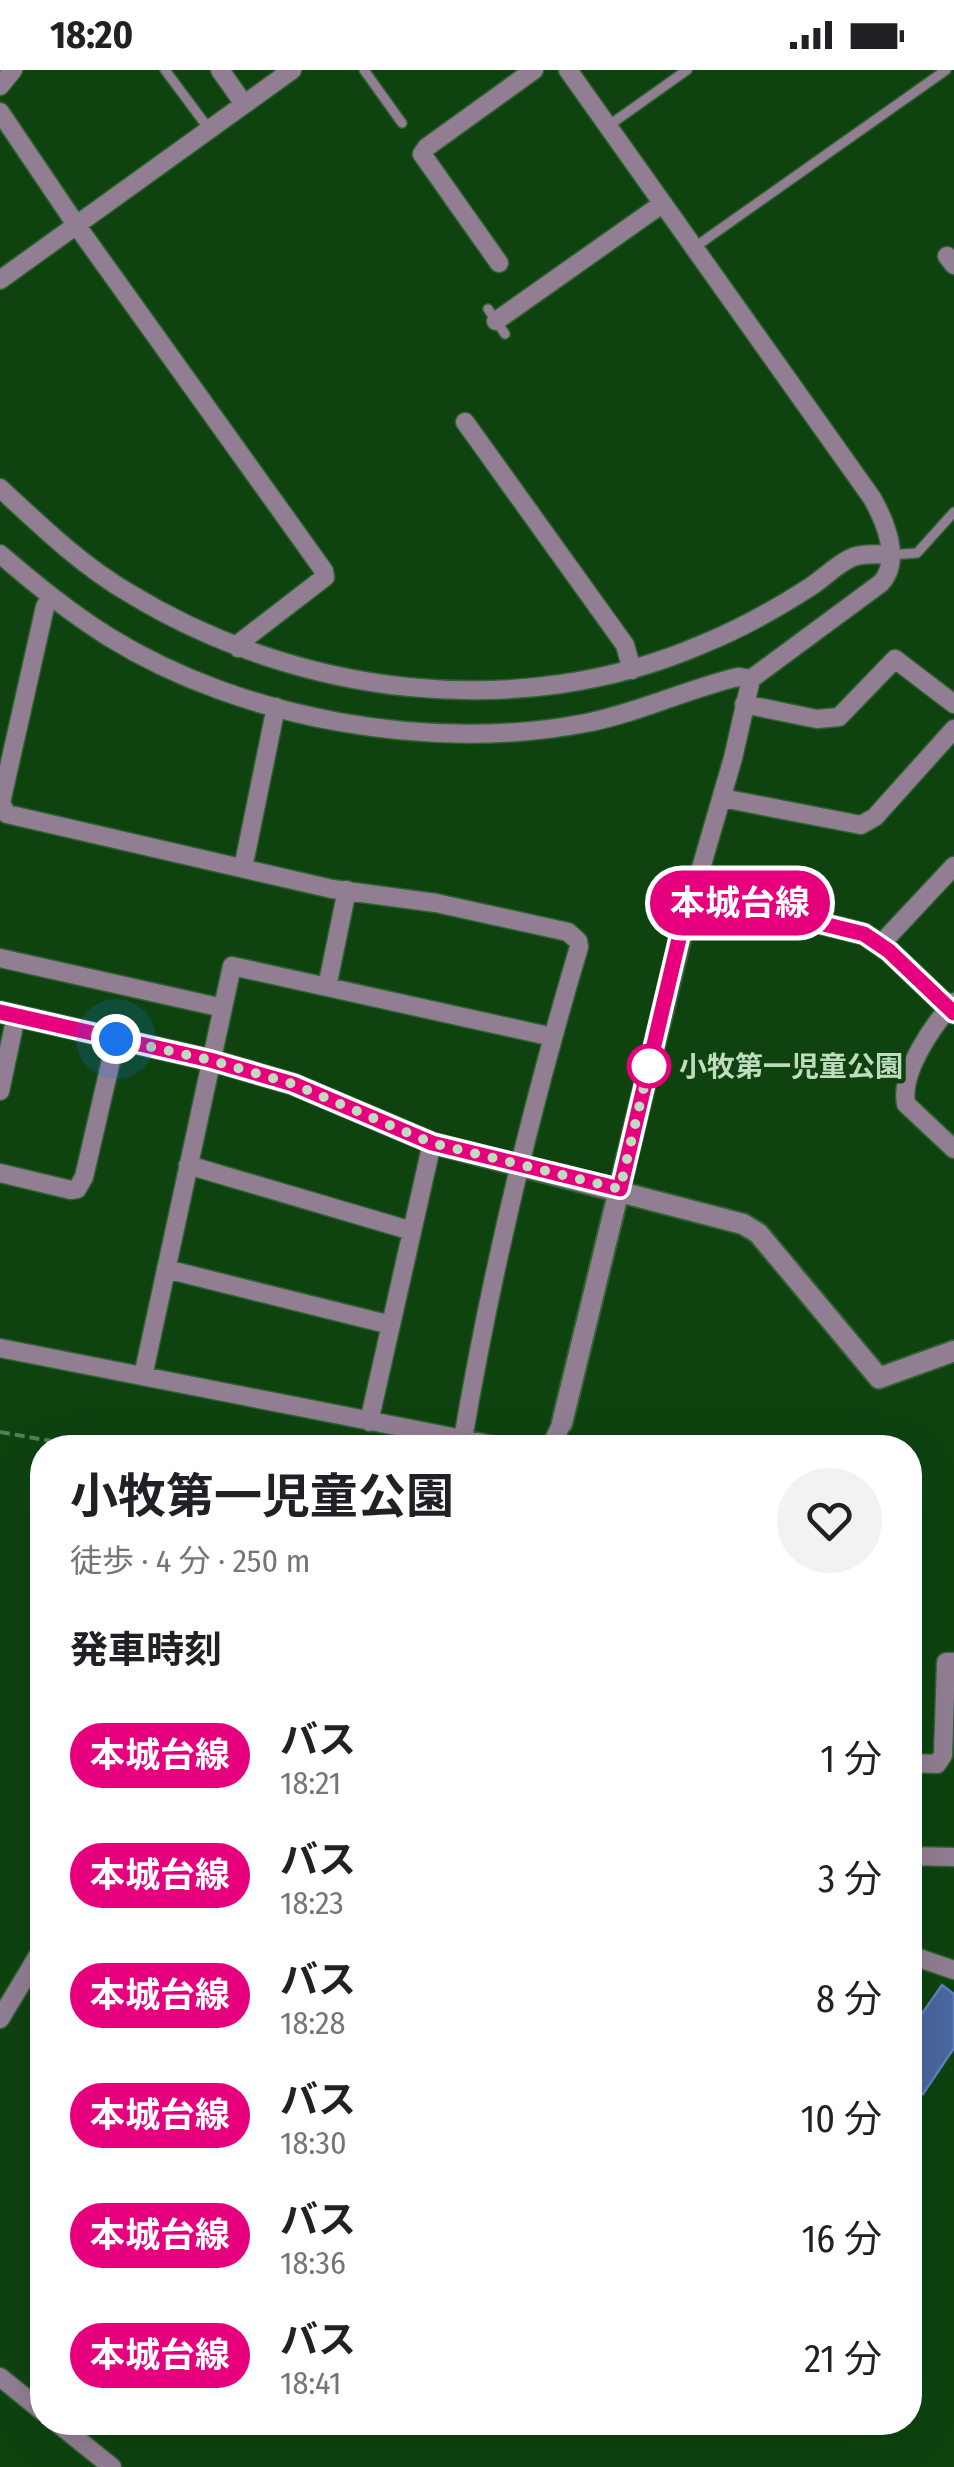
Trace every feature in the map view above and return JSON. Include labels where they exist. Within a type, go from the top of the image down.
[{"type":"street","points":[[0,86],[13,70]]},
{"type":"street","points":[[220,70],[244,104]]},
{"type":"street","points":[[0,280],[292,70]]},
{"type":"street","points":[[499,263],[422,154],[426,146],[534,70]]},
{"type":"street","points":[[568,70],[872,498],[884,524],[891,555],[890,570],[882,583],[752,679],[698,876],[700,896]]},
{"type":"street","points":[[0,112],[324,571],[325,577],[242,640],[238,648]]},
{"type":"street","points":[[496,321],[662,204]]},
{"type":"street","points":[[465,422],[625,645],[632,670]]},
{"type":"street","points":[[0,488],[86,565],[200,633],[333,676],[447,689],[545,686],[632,670],[734,630],[786,602],[850,558],[891,555]]},
{"type":"street","points":[[0,554],[50,598],[154,661],[206,684],[334,720],[412,731],[496,733],[584,724],[653,706],[726,680],[752,679]]},
{"type":"street","points":[[50,598],[44,607],[2,798],[7,814],[347,890],[406,898],[568,932],[578,941],[486,1306],[463,1435]]},
{"type":"street","points":[[744,704],[817,719],[839,717],[895,659],[954,704]]},
{"type":"street","points":[[244,868],[276,706]]},
{"type":"street","points":[[722,798],[861,826],[875,817],[954,729]]},
{"type":"street","points":[[880,944],[954,866]]},
{"type":"street","points":[[327,987],[347,890]]},
{"type":"street","points":[[556,1435],[686,909],[700,896],[850,928],[880,944],[952,1008],[930,1031],[904,1086],[904,1097],[906,1104],[954,1149]]},
{"type":"street","points":[[0,958],[223,1008]]},
{"type":"street","points":[[143,1376],[232,966],[552,1036]]},
{"type":"street","points":[[0,1091],[8,1014],[210,1060],[293,1084],[432,1143],[743,1224],[758,1234],[879,1378],[954,1350]]},
{"type":"street","points":[[0,1173],[77,1189],[84,1177],[116,1039]]},
{"type":"street","points":[[369,1422],[432,1143]]},
{"type":"street","points":[[188,1165],[412,1231]]},
{"type":"street","points":[[166,1269],[391,1325]]},
{"type":"street","points":[[0,1348],[440,1435]]},
{"type":"street","points":[[922,1763],[937,1764],[943,1755],[946,1662],[954,1662]]},
{"type":"street","points":[[922,1856],[954,1857]]},
{"type":"street","points":[[922,1959],[954,1970]]},
{"type":"street","points":[[0,2020],[30,1969]]},
{"type":"street","points":[[0,2377],[30,2402]]},
{"type":"street","points":[[72,2435],[112,2467]]},
{"type":"lane","points":[[165,70],[209,130]]},
{"type":"lane","points":[[364,70],[402,123]]},
{"type":"lane","points":[[608,126],[687,70]]},
{"type":"lane","points":[[693,248],[946,70]]},
{"type":"lane","points":[[891,555],[917,553],[954,512]]},
{"type":"path","points":[[0,1432],[30,1437]]},
{"type":"building","points":[[942,1985],[954,1994],[954,2048],[923,2094],[922,2093],[922,2014]]},
{"type":"bus line","name":"本城台線","points":[[0,1012],[210,1060],[293,1084],[432,1143],[620,1189],[686,909],[694,899],[715,897],[864,934],[889,951],[954,1013]]},
{"type":"place","name":"小牧第一児童公園","points":[[649,1066]]},
{"type":"route","points":[[116,1039],[293,1084],[432,1143],[620,1189],[650,1061],[649,1066]]}]
